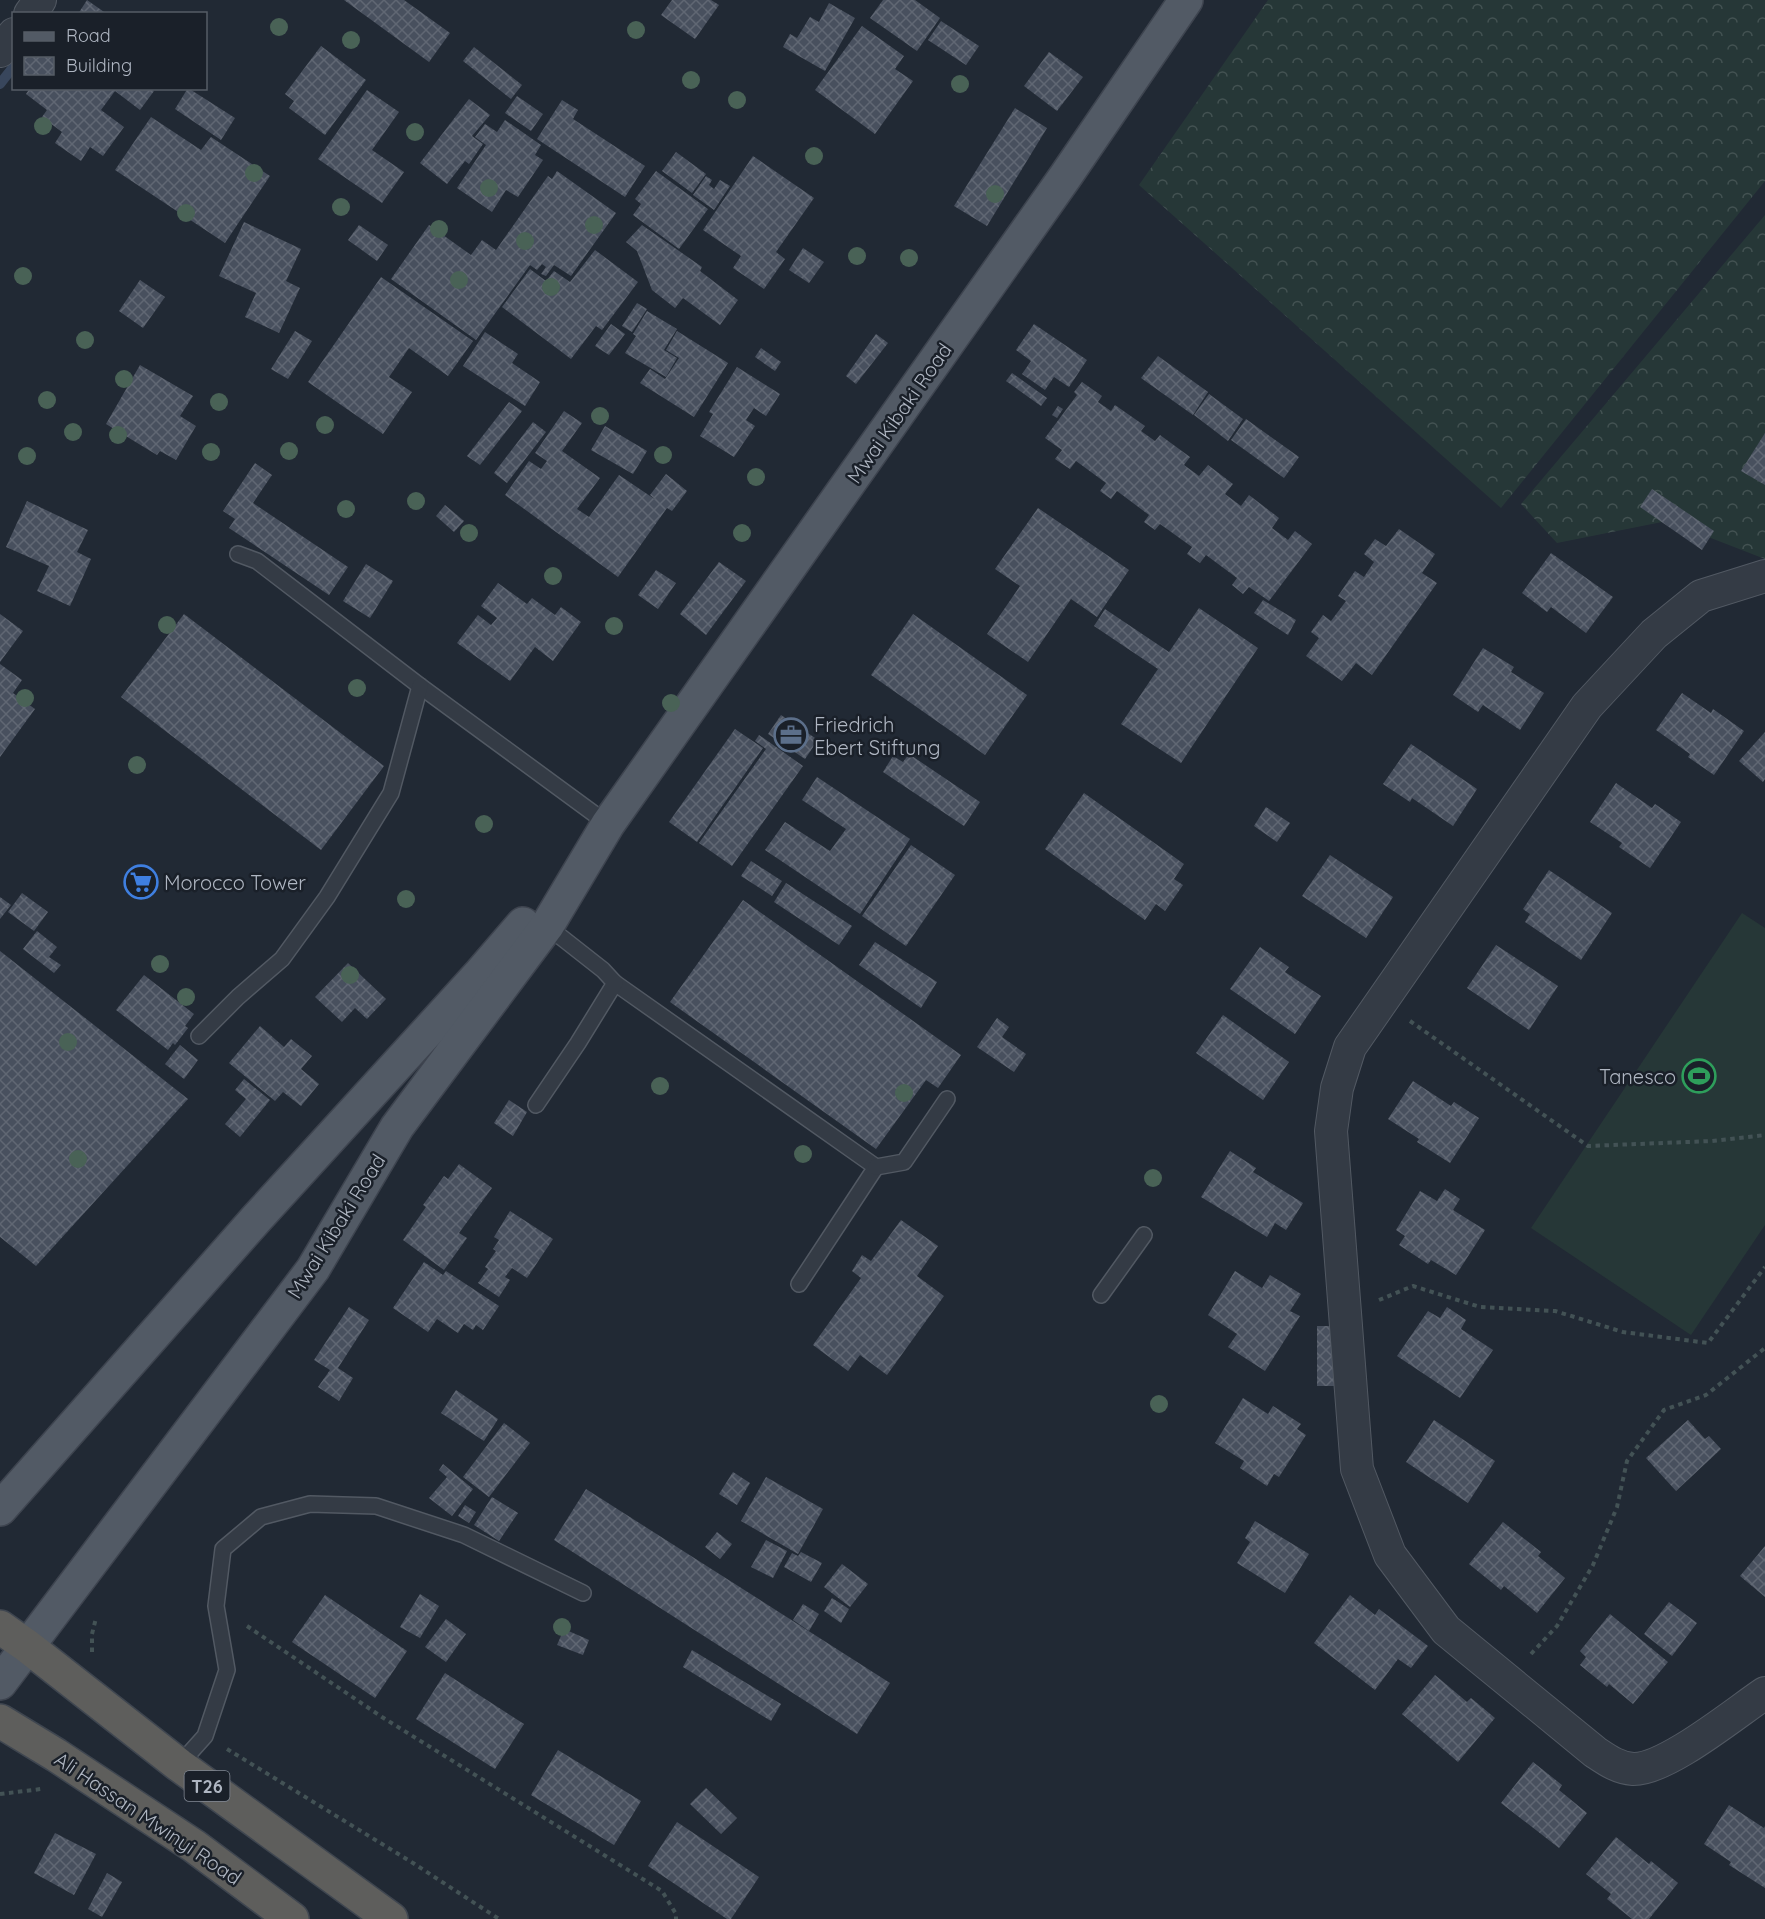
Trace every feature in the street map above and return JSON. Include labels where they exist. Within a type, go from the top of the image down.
[{"type":"highway","name":"T26","points":[[0,1627],[179,1765],[391,1919]]},
{"type":"highway","name":"Ali Hassan Mwinyi Road","points":[[0,1721],[194,1846],[292,1919]]},
{"type":"main road","name":"Mwai Kibaki Road","points":[[0,1683],[313,1269],[398,1127],[547,926],[609,824],[1065,177],[1186,0]]},
{"type":"main road","name":"Mwai Kibaki Road","points":[[0,1509],[257,1218],[479,975],[609,824]]},
{"type":"street","points":[[0,51],[12,36]]},
{"type":"street","points":[[1765,576],[1701,596],[1654,634],[1587,706],[1350,1047],[1337,1088],[1331,1131],[1357,1469],[1390,1555],[1446,1630],[1595,1752],[1615,1765],[1631,1769],[1649,1768],[1669,1759],[1765,1693]]},
{"type":"lane","points":[[238,555],[256,561],[420,686],[609,824]]},
{"type":"lane","points":[[199,1035],[282,959],[327,897],[391,793],[420,686]]},
{"type":"lane","points":[[547,926],[603,970],[615,983],[876,1167],[904,1162],[947,1099]]},
{"type":"lane","points":[[536,1105],[615,983]]},
{"type":"lane","points":[[799,1284],[876,1167]]},
{"type":"lane","points":[[1101,1295],[1144,1235]]},
{"type":"lane","points":[[179,1765],[205,1736],[227,1670],[216,1605],[223,1549],[261,1517],[310,1503],[376,1506],[464,1535],[583,1593]]},
{"type":"path","points":[[1385,997],[1416,1026],[1588,1146],[1712,1141],[1765,1135]]},
{"type":"path","points":[[1345,1314],[1413,1286],[1480,1307],[1555,1311],[1623,1332],[1708,1343],[1765,1267]]},
{"type":"path","points":[[1505,1680],[1557,1626],[1593,1565],[1617,1507],[1627,1461],[1664,1410],[1706,1395],[1765,1348]]},
{"type":"path","points":[[216,1605],[382,1717],[662,1892],[676,1914],[676,1919]]},
{"type":"green space","points":[[1268,0],[1765,0],[1765,181],[1501,508],[1139,185]]},
{"type":"green space","points":[[1765,215],[1765,559],[1667,521],[1557,543],[1521,504]]},
{"type":"green space","name":"Tanesco","points":[[1742,913],[1765,928],[1765,1225],[1691,1335],[1531,1228]]},
{"type":"building","points":[[87,0],[104,12],[79,12]]},
{"type":"building","points":[[344,0],[404,0],[450,33],[429,62]]},
{"type":"building","points":[[672,0],[711,0],[719,5],[695,39],[661,15]]},
{"type":"building","points":[[883,0],[915,0],[940,18],[917,51],[870,18]]},
{"type":"building","points":[[829,3],[855,18],[825,71],[783,47],[790,34],[797,38],[810,17],[819,22]]},
{"type":"building","points":[[941,21],[979,46],[966,65],[928,40]]},
{"type":"building","points":[[862,26],[904,56],[895,69],[913,81],[875,134],[815,90]]},
{"type":"building","points":[[321,46],[366,80],[325,135],[289,108],[294,101],[285,94]]},
{"type":"building","points":[[474,47],[522,85],[511,99],[463,61]]},
{"type":"building","points":[[1049,52],[1083,77],[1057,111],[1024,86]]},
{"type":"building","points":[[29,90],[154,91],[140,110],[115,91],[101,110],[124,127],[103,156],[90,147],[81,161],[55,143],[62,132],[42,117],[47,110],[26,94]]},
{"type":"building","points":[[187,90],[191,90],[235,118],[221,140],[175,109]]},
{"type":"building","points":[[367,90],[399,112],[372,150],[404,172],[382,203],[318,159]]},
{"type":"building","points":[[517,96],[543,114],[531,131],[505,113]]},
{"type":"building","points":[[469,99],[490,115],[472,136],[483,144],[469,164],[465,161],[447,184],[420,163]]},
{"type":"building","points":[[562,100],[578,110],[573,119],[645,166],[625,197],[537,139]]},
{"type":"building","points":[[1015,108],[1047,128],[987,226],[954,206]]},
{"type":"building","points":[[151,117],[201,150],[211,137],[270,176],[225,243],[115,170]]},
{"type":"building","points":[[505,120],[541,145],[535,155],[543,160],[518,197],[506,190],[492,212],[457,188],[486,145],[475,137],[485,124],[497,132]]},
{"type":"building","points":[[676,152],[706,174],[692,193],[662,171]]},
{"type":"building","points":[[753,156],[814,198],[776,252],[785,259],[764,289],[733,268],[741,256],[703,230]]},
{"type":"building","points":[[557,171],[616,213],[571,276],[554,265],[546,276],[541,274],[546,267],[542,264],[537,270],[530,265],[476,340],[391,279],[429,225],[471,255],[482,240],[496,250],[548,176],[552,179]]},
{"type":"building","points":[[656,171],[708,209],[679,249],[633,215],[641,204],[635,199]]},
{"type":"building","points":[[706,176],[712,180],[709,185],[714,189],[720,180],[730,186],[714,210],[693,195]]},
{"type":"building","points":[[244,222],[301,249],[286,281],[300,288],[279,333],[245,317],[256,293],[219,276]]},
{"type":"building","points":[[359,225],[388,245],[377,261],[348,240]]},
{"type":"building","points":[[642,225],[702,267],[700,271],[738,300],[720,325],[683,298],[675,308],[652,290],[637,251],[626,242]]},
{"type":"building","points":[[803,248],[824,262],[809,283],[789,270]]},
{"type":"building","points":[[595,250],[638,282],[602,330],[596,326],[571,359],[502,307],[530,269],[546,281],[554,271],[570,282]]},
{"type":"building","points":[[381,277],[473,341],[448,376],[409,348],[389,377],[412,392],[383,434],[308,382]]},
{"type":"building","points":[[140,280],[165,297],[143,328],[119,311]]},
{"type":"building","points":[[637,303],[647,309],[632,332],[622,326]]},
{"type":"building","points":[[647,311],[677,329],[664,350],[677,358],[666,377],[625,353],[636,336],[633,334]]},
{"type":"building","points":[[611,324],[625,334],[609,355],[595,346]]},
{"type":"building","points":[[1034,324],[1087,360],[1069,387],[1054,377],[1045,390],[1022,374],[1031,361],[1016,350]]},
{"type":"building","points":[[295,331],[312,341],[288,379],[271,369]]},
{"type":"building","points":[[677,331],[728,363],[694,417],[640,383],[650,369],[665,379],[679,358],[666,350]]},
{"type":"building","points":[[485,332],[518,354],[512,363],[540,382],[525,406],[463,366]]},
{"type":"building","points":[[876,334],[888,343],[856,384],[846,376]]},
{"type":"building","points":[[761,348],[781,362],[775,371],[755,357]]},
{"type":"building","points":[[1158,356],[1208,392],[1193,415],[1141,378]]},
{"type":"building","points":[[140,365],[193,396],[180,416],[196,426],[176,460],[160,451],[157,455],[106,424]]},
{"type":"building","points":[[737,367],[780,394],[766,416],[754,408],[746,420],[755,426],[734,457],[700,436],[713,414],[709,412]]},
{"type":"building","points":[[1012,373],[1047,398],[1041,406],[1006,381]]},
{"type":"building","points":[[1082,382],[1102,396],[1098,402],[1111,411],[1115,405],[1145,426],[1141,431],[1155,441],[1160,435],[1190,457],[1184,465],[1199,476],[1208,465],[1233,484],[1225,494],[1241,506],[1249,495],[1279,518],[1272,528],[1288,540],[1295,531],[1312,544],[1269,601],[1249,587],[1243,594],[1232,585],[1237,578],[1206,555],[1200,563],[1187,554],[1192,547],[1160,524],[1155,530],[1144,522],[1149,515],[1117,491],[1111,499],[1100,491],[1106,483],[1076,461],[1070,469],[1055,459],[1062,450],[1045,438],[1077,395],[1074,392]]},
{"type":"building","points":[[1209,394],[1243,419],[1228,441],[1194,415]]},
{"type":"building","points":[[509,402],[522,411],[480,465],[467,456]]},
{"type":"building","points":[[1058,406],[1063,409],[1057,418],[1052,415]]},
{"type":"building","points":[[564,411],[582,423],[562,451],[600,478],[577,509],[589,517],[619,475],[656,500],[650,495],[666,474],[687,491],[672,511],[667,508],[618,577],[505,495],[529,461],[541,469],[547,461],[535,453]]},
{"type":"building","points":[[1246,419],[1299,457],[1284,478],[1231,440]]},
{"type":"building","points":[[533,422],[546,432],[507,483],[494,473]]},
{"type":"building","points":[[605,426],[647,451],[633,474],[591,450]]},
{"type":"building","points":[[1765,433],[1765,485],[1741,471]]},
{"type":"building","points":[[255,463],[272,475],[253,503],[348,567],[329,595],[229,528],[235,519],[223,511]]},
{"type":"building","points":[[1652,489],[1714,531],[1702,550],[1640,507]]},
{"type":"building","points":[[27,501],[88,530],[77,552],[91,559],[70,606],[37,591],[49,566],[6,547]]},
{"type":"building","points":[[445,505],[464,521],[454,532],[436,516]]},
{"type":"building","points":[[1038,508],[1129,570],[1097,617],[1071,599],[1028,662],[987,634],[1020,586],[995,569]]},
{"type":"building","points":[[1399,529],[1435,554],[1422,573],[1437,583],[1372,675],[1356,663],[1342,681],[1306,656],[1319,638],[1311,632],[1323,615],[1331,621],[1346,601],[1338,596],[1355,571],[1364,577],[1374,562],[1364,554],[1375,539],[1386,546]]},
{"type":"building","points":[[1551,553],[1613,597],[1586,633],[1551,607],[1547,612],[1522,593]]},
{"type":"building","points":[[719,562],[746,581],[706,635],[680,614]]},
{"type":"building","points":[[366,564],[393,581],[370,618],[343,601]]},
{"type":"building","points":[[656,570],[676,583],[658,609],[638,595]]},
{"type":"building","points":[[498,583],[527,604],[532,598],[555,615],[561,607],[581,622],[553,661],[535,647],[510,681],[457,643],[478,615],[491,625],[497,618],[481,606]]},
{"type":"building","points":[[1263,600],[1296,620],[1288,635],[1254,613]]},
{"type":"building","points":[[1199,608],[1258,648],[1181,763],[1121,724],[1158,669],[1094,626],[1105,609],[1169,652]]},
{"type":"building","points":[[0,614],[23,631],[0,662]]},
{"type":"building","points":[[184,614],[384,766],[321,850],[121,697]]},
{"type":"building","points":[[913,614],[1027,695],[985,755],[871,675]]},
{"type":"building","points":[[1483,648],[1514,667],[1511,672],[1544,693],[1520,730],[1483,705],[1478,712],[1453,695]]},
{"type":"building","points":[[0,664],[22,680],[13,693],[35,709],[0,757]]},
{"type":"building","points":[[1682,693],[1711,713],[1713,709],[1744,731],[1714,775],[1688,757],[1690,754],[1656,730]]},
{"type":"building","points":[[781,715],[818,740],[805,759],[768,734]]},
{"type":"building","points":[[735,729],[763,748],[697,842],[669,822]]},
{"type":"building","points":[[1765,732],[1765,779],[1763,782],[1739,761]]},
{"type":"building","points":[[759,735],[803,766],[732,866],[699,843],[766,749],[755,741]]},
{"type":"building","points":[[1411,744],[1477,789],[1453,826],[1412,798],[1410,802],[1383,784]]},
{"type":"building","points":[[909,754],[980,802],[964,826],[883,772],[893,756],[903,762]]},
{"type":"building","points":[[817,777],[910,839],[860,914],[765,850],[785,822],[830,851],[846,829],[802,800]]},
{"type":"building","points":[[1616,783],[1652,808],[1655,804],[1681,822],[1650,868],[1619,847],[1622,843],[1590,822]]},
{"type":"building","points":[[1084,793],[1184,864],[1174,879],[1183,885],[1165,911],[1156,904],[1145,920],[1045,849]]},
{"type":"building","points":[[1266,807],[1290,823],[1277,842],[1254,826]]},
{"type":"building","points":[[911,845],[955,875],[906,946],[862,916]]},
{"type":"building","points":[[1330,855],[1393,897],[1366,938],[1302,896]]},
{"type":"building","points":[[751,861],[782,881],[772,896],[741,876]]},
{"type":"building","points":[[1549,870],[1612,913],[1581,960],[1525,922],[1530,914],[1523,909]]},
{"type":"building","points":[[786,883],[852,926],[839,945],[774,902]]},
{"type":"building","points":[[22,893],[48,912],[34,931],[8,912]]},
{"type":"building","points":[[0,897],[11,905],[0,919]]},
{"type":"building","points":[[743,900],[961,1055],[938,1088],[926,1080],[876,1149],[670,1002]]},
{"type":"building","points":[[37,931],[57,947],[49,957],[61,965],[54,973],[23,949]]},
{"type":"building","points":[[875,942],[937,982],[921,1008],[859,965]]},
{"type":"building","points":[[1496,945],[1558,986],[1529,1030],[1467,988]]},
{"type":"building","points":[[1260,947],[1289,967],[1285,972],[1321,996],[1295,1034],[1230,989]]},
{"type":"building","points":[[0,951],[188,1099],[36,1266],[0,1237]]},
{"type":"building","points":[[348,963],[386,999],[367,1019],[355,1008],[342,1022],[315,997]]},
{"type":"building","points":[[144,975],[194,1014],[185,1026],[188,1028],[175,1045],[173,1043],[168,1050],[116,1010]]},
{"type":"building","points":[[1223,1015],[1289,1062],[1263,1100],[1196,1053]]},
{"type":"building","points":[[997,1018],[1009,1027],[1002,1037],[1026,1054],[1014,1072],[977,1047]]},
{"type":"building","points":[[260,1026],[284,1047],[291,1039],[312,1056],[301,1069],[319,1084],[301,1106],[283,1092],[275,1101],[229,1063]]},
{"type":"building","points":[[180,1045],[198,1060],[184,1079],[165,1064]]},
{"type":"building","points":[[244,1079],[270,1100],[240,1137],[225,1124],[246,1099],[235,1090]]},
{"type":"building","points":[[1413,1081],[1451,1106],[1454,1102],[1479,1118],[1450,1163],[1417,1142],[1419,1139],[1388,1119]]},
{"type":"building","points":[[509,1100],[527,1112],[513,1136],[494,1123]]},
{"type":"building","points":[[1230,1151],[1256,1168],[1253,1172],[1303,1203],[1286,1230],[1275,1223],[1267,1237],[1201,1197]]},
{"type":"building","points":[[459,1164],[492,1188],[459,1233],[467,1238],[444,1270],[403,1240],[426,1207],[423,1205],[444,1176],[448,1179]]},
{"type":"building","points":[[1445,1189],[1460,1199],[1453,1210],[1485,1230],[1456,1275],[1431,1260],[1428,1264],[1399,1245],[1405,1236],[1396,1230],[1420,1191],[1437,1201]]},
{"type":"building","points":[[510,1211],[553,1239],[527,1278],[512,1268],[505,1277],[510,1280],[499,1297],[478,1283],[488,1269],[485,1267],[496,1251],[493,1249],[499,1240],[494,1237]]},
{"type":"building","points":[[901,1220],[938,1246],[917,1276],[944,1296],[887,1375],[860,1355],[848,1371],[813,1345],[861,1278],[852,1271],[862,1255],[871,1261]]},
{"type":"building","points":[[424,1262],[443,1275],[446,1271],[499,1306],[483,1330],[476,1325],[473,1330],[464,1324],[458,1333],[437,1319],[428,1332],[393,1308]]},
{"type":"building","points":[[1235,1271],[1262,1288],[1270,1275],[1301,1294],[1290,1311],[1300,1316],[1265,1371],[1228,1347],[1237,1334],[1208,1315]]},
{"type":"building","points":[[349,1307],[369,1320],[338,1368],[353,1378],[339,1401],[318,1387],[330,1370],[314,1360]]},
{"type":"building","points":[[1447,1307],[1466,1320],[1461,1329],[1493,1350],[1460,1398],[1397,1356],[1428,1311],[1440,1318]]},
{"type":"building","points":[[1317,1326],[1342,1326],[1342,1386],[1317,1386]]},
{"type":"building","points":[[456,1390],[498,1419],[484,1441],[441,1413]]},
{"type":"building","points":[[1243,1398],[1268,1414],[1273,1406],[1301,1424],[1297,1429],[1306,1435],[1279,1477],[1274,1474],[1267,1486],[1240,1468],[1244,1461],[1215,1443]]},
{"type":"building","points":[[1434,1420],[1495,1461],[1468,1503],[1406,1462]]},
{"type":"building","points":[[1688,1420],[1705,1439],[1709,1436],[1721,1449],[1676,1491],[1646,1458]]},
{"type":"building","points":[[504,1423],[530,1443],[489,1497],[463,1477]]},
{"type":"building","points":[[443,1464],[473,1489],[452,1516],[429,1498],[447,1477],[439,1470]]},
{"type":"building","points":[[733,1472],[750,1483],[737,1505],[719,1494]]},
{"type":"building","points":[[766,1477],[823,1509],[798,1554],[741,1521]]},
{"type":"building","points":[[586,1489],[890,1683],[857,1734],[554,1540]]},
{"type":"building","points":[[492,1497],[518,1513],[499,1541],[474,1525]]},
{"type":"building","points":[[465,1505],[476,1512],[469,1523],[458,1516]]},
{"type":"building","points":[[1255,1521],[1309,1554],[1285,1593],[1237,1563],[1250,1542],[1245,1538]]},
{"type":"building","points":[[1503,1522],[1541,1552],[1538,1556],[1565,1578],[1537,1613],[1504,1586],[1501,1590],[1469,1564]]},
{"type":"building","points":[[717,1532],[732,1544],[720,1559],[705,1547]]},
{"type":"building","points":[[766,1540],[787,1551],[773,1578],[751,1567]]},
{"type":"building","points":[[1765,1546],[1765,1597],[1740,1576]]},
{"type":"building","points":[[801,1552],[822,1563],[811,1582],[784,1567],[792,1553],[798,1556]]},
{"type":"building","points":[[842,1564],[868,1584],[850,1607],[824,1587]]},
{"type":"building","points":[[420,1594],[439,1606],[420,1638],[400,1627]]},
{"type":"building","points":[[325,1595],[407,1651],[375,1698],[292,1642]]},
{"type":"building","points":[[1350,1595],[1375,1615],[1379,1609],[1428,1646],[1411,1668],[1398,1659],[1375,1690],[1314,1643]]},
{"type":"building","points":[[832,1598],[849,1609],[841,1623],[824,1611]]},
{"type":"building","points":[[1669,1602],[1697,1623],[1672,1656],[1644,1634]]},
{"type":"building","points":[[803,1604],[819,1614],[809,1631],[793,1620]]},
{"type":"building","points":[[1610,1614],[1668,1662],[1633,1704],[1609,1684],[1607,1687],[1580,1665],[1586,1657],[1580,1651]]},
{"type":"building","points":[[446,1619],[466,1634],[446,1662],[425,1647]]},
{"type":"building","points":[[564,1629],[589,1640],[583,1655],[557,1645]]},
{"type":"building","points":[[692,1650],[781,1704],[771,1721],[683,1667]]},
{"type":"building","points":[[445,1673],[524,1724],[495,1769],[416,1719]]},
{"type":"building","points":[[1435,1675],[1467,1702],[1471,1698],[1495,1718],[1458,1762],[1402,1714]]},
{"type":"building","points":[[558,1750],[641,1801],[614,1845],[531,1795]]},
{"type":"building","points":[[1533,1762],[1562,1785],[1559,1790],[1587,1813],[1559,1848],[1501,1803]]},
{"type":"building","points":[[706,1788],[737,1818],[721,1834],[690,1804]]},
{"type":"building","points":[[1729,1805],[1764,1828],[1765,1826],[1765,1888],[1729,1865],[1731,1862],[1704,1844]]},
{"type":"building","points":[[677,1822],[759,1877],[731,1919],[727,1919],[648,1866]]},
{"type":"building","points":[[55,1833],[96,1854],[74,1895],[34,1873]]},
{"type":"building","points":[[1616,1837],[1649,1864],[1651,1861],[1678,1883],[1649,1919],[1632,1919],[1607,1899],[1611,1894],[1586,1874]]},
{"type":"building","points":[[107,1873],[122,1882],[102,1917],[88,1909]]},
{"type":"waterway","points":[[0,84],[12,69]]},
{"type":"place","name":"Friedrich Ebert Stiftung","points":[[791,735]]},
{"type":"place","name":"Morocco Tower","points":[[141,882]]},
{"type":"place","name":"Tanesco","points":[[1699,1076]]}]
